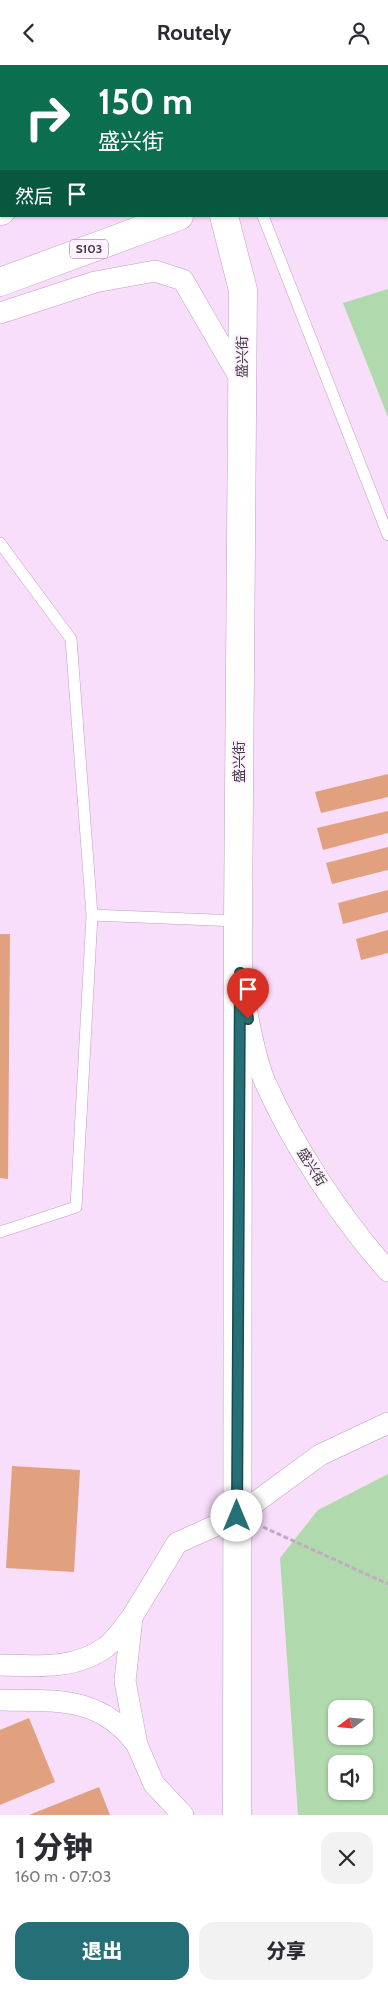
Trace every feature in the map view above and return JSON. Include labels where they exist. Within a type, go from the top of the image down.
[{"type":"main road","name":"S103","points":[[0,282],[176,217]]},
{"type":"main road","name":"盛兴街","points":[[224,217],[243,290],[238,921],[240,973]]},
{"type":"main road","points":[[236,1815],[240,973]]},
{"type":"street","points":[[0,313],[95,282],[154,271],[183,280],[241,380]]},
{"type":"street","name":"盛兴街","points":[[240,973],[251,1034],[264,1081],[292,1135],[328,1193],[388,1271]]},
{"type":"street","points":[[0,1665],[52,1667],[83,1660],[107,1647],[132,1617],[177,1543],[237,1516],[320,1455],[388,1423]]},
{"type":"street","points":[[132,1617],[125,1681],[137,1745],[154,1784],[183,1815]]},
{"type":"street","points":[[0,1700],[68,1701],[93,1709],[112,1718],[128,1733],[137,1745]]},
{"type":"lane","points":[[262,217],[388,535]]},
{"type":"lane","points":[[0,543],[71,639],[92,915],[76,1207],[0,1232]]},
{"type":"lane","points":[[92,915],[238,921]]},
{"type":"path","points":[[237,1516],[388,1584]]},
{"type":"green space","points":[[388,289],[388,417],[343,303]]},
{"type":"green space","points":[[388,1474],[388,1815],[298,1815],[280,1558],[318,1510]]},
{"type":"building","points":[[388,774],[388,797],[321,813],[315,792]]},
{"type":"building","points":[[388,811],[388,833],[323,850],[317,828]]},
{"type":"building","points":[[388,847],[388,870],[332,884],[326,863]]},
{"type":"building","points":[[388,890],[388,912],[343,924],[338,903]]},
{"type":"building","points":[[388,930],[388,953],[361,960],[356,939]]},
{"type":"building","points":[[0,934],[10,934],[8,1179],[0,1178]]},
{"type":"building","points":[[12,1466],[80,1470],[74,1572],[6,1568]]},
{"type":"building","points":[[29,1718],[55,1782],[0,1805],[0,1730]]},
{"type":"building","points":[[99,1787],[110,1815],[29,1815]]},
{"type":"route","points":[[237,1516],[240,973],[248,1019]]}]
